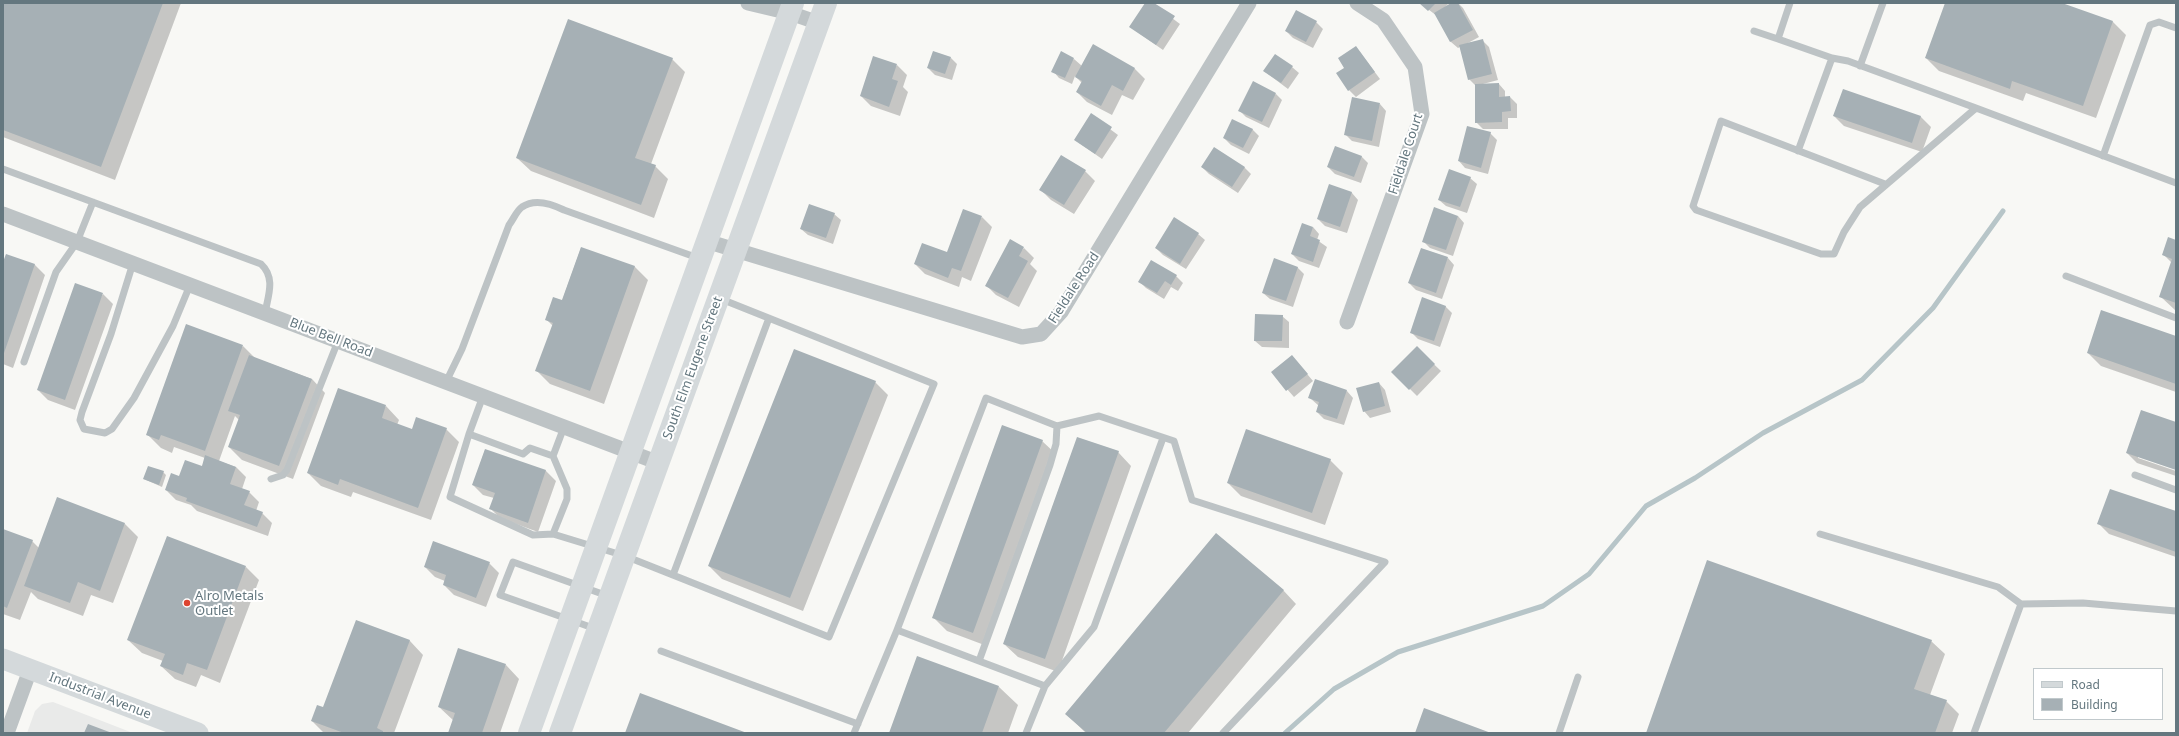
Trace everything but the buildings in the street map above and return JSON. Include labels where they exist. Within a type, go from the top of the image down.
[{"type":"main road","name":"South Elm Eugene Street","points":[[560,733],[826,3]]},
{"type":"main road","points":[[529,733],[631,452],[702,250],[792,8]]},
{"type":"main road","name":"Industrial Avenue","points":[[3,659],[198,733]]},
{"type":"street","points":[[748,3],[792,8],[819,23]]},
{"type":"street","name":"Fieldale Road","points":[[702,250],[736,250],[1022,337],[1041,334],[1061,312],[1249,3]]},
{"type":"street","name":"Fieldale Court","points":[[1347,322],[1422,114],[1415,67],[1383,20],[1356,3]]},
{"type":"street","name":"Blue Bell Road","points":[[3,214],[659,463]]},
{"type":"street","points":[[7,733],[30,670]]},
{"type":"lane","points":[[1778,39],[1790,3]]},
{"type":"lane","points":[[1860,66],[1883,3]]},
{"type":"lane","points":[[2103,156],[2150,24],[2159,22],[2176,28]]},
{"type":"lane","points":[[1754,31],[1860,66],[2176,183]]},
{"type":"lane","points":[[1798,151],[1832,58]]},
{"type":"lane","points":[[1885,184],[1721,121],[1693,206],[1696,210],[1821,254],[1834,254],[1844,232],[1860,207],[1885,184],[1976,108]]},
{"type":"lane","points":[[3,168],[261,264],[267,270],[270,279],[264,313]]},
{"type":"lane","points":[[24,362],[56,272],[77,242],[93,202]]},
{"type":"lane","points":[[446,382],[462,349],[509,225],[522,207],[536,202],[551,204],[564,210],[702,250]]},
{"type":"lane","points":[[133,263],[108,341],[82,412],[80,420],[84,429],[104,432],[112,429],[134,398],[173,326],[190,285]]},
{"type":"lane","points":[[2066,276],[2176,318]]},
{"type":"lane","points":[[483,396],[469,434],[450,497],[533,535],[553,534],[625,556],[830,637],[934,384],[719,298]]},
{"type":"lane","points":[[673,575],[769,318]]},
{"type":"lane","points":[[271,479],[283,475],[287,470],[338,341]]},
{"type":"lane","points":[[854,733],[897,630],[986,398],[1057,426],[1099,416],[1174,442],[1192,500],[1385,562],[1223,733]]},
{"type":"lane","points":[[979,661],[1050,465],[1056,444],[1057,426]]},
{"type":"lane","points":[[553,534],[567,499],[567,489],[553,456],[564,427]]},
{"type":"lane","points":[[469,434],[523,454],[530,448],[553,456]]},
{"type":"lane","points":[[1026,733],[1045,686],[1094,627],[1163,438]]},
{"type":"lane","points":[[2135,475],[2176,490]]},
{"type":"lane","points":[[1820,534],[1998,588],[2021,604],[2083,603],[2176,611]]},
{"type":"lane","points":[[598,630],[500,595],[513,562],[610,597]]},
{"type":"lane","points":[[1974,733],[2021,604]]},
{"type":"lane","points":[[897,630],[1045,686]]},
{"type":"lane","points":[[661,650],[858,724]]},
{"type":"lane","points":[[1559,733],[1578,677]]},
{"type":"shaded area","points":[[53,702],[133,733],[27,733],[35,711],[42,704]]},
{"type":"waterway","points":[[1285,733],[1334,689],[1398,652],[1543,606],[1589,574],[1646,506],[1695,478],[1763,433],[1862,380],[1933,308],[2003,211]]},
{"type":"place","name":"Alro Metals Outlet","points":[[187,603]]}]
